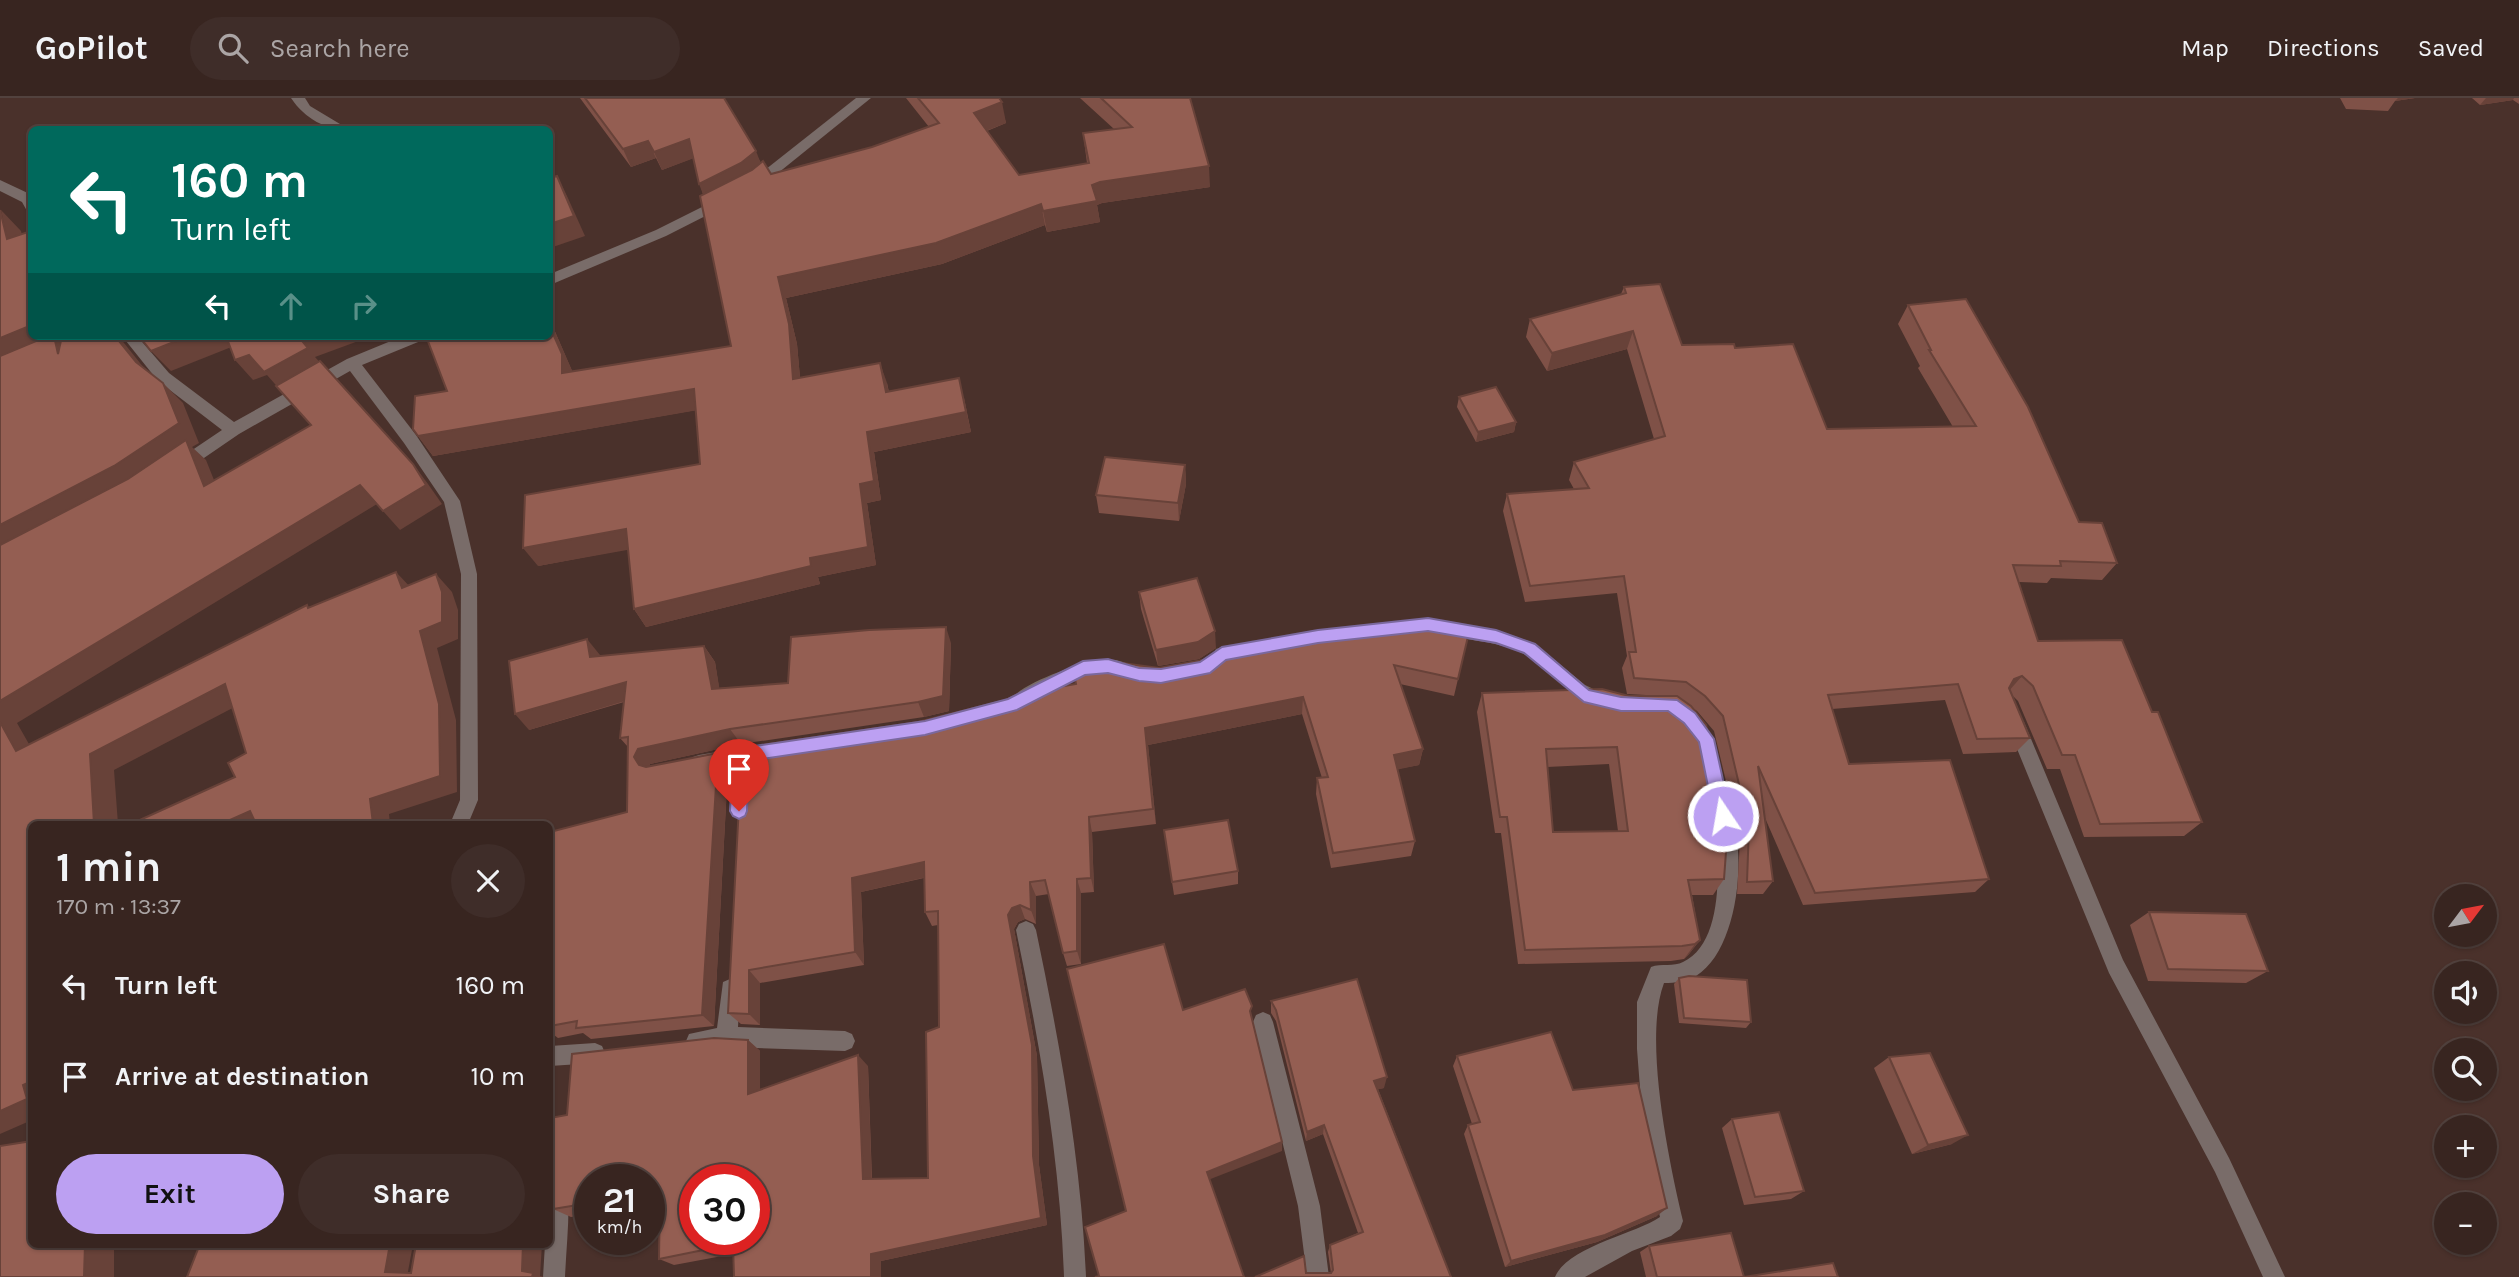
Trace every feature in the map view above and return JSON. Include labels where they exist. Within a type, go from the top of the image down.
[{"type":"street","points":[[298,98],[305,109],[337,126]]},
{"type":"street","points":[[553,279],[661,233],[754,186],[864,98]]},
{"type":"street","points":[[0,185],[28,201]]},
{"type":"street","points":[[132,340],[139,352],[184,397],[234,430]]},
{"type":"street","points":[[165,477],[234,430],[352,363],[408,340]]},
{"type":"street","points":[[352,363],[410,439],[452,501],[469,574],[469,800],[460,821]]},
{"type":"street","points":[[1428,625],[1496,637],[1529,648],[1584,696],[1621,704]]},
{"type":"street","points":[[1209,665],[1222,654],[1318,637],[1387,629]]},
{"type":"street","points":[[999,709],[1083,668],[1108,666],[1150,675]]},
{"type":"street","points":[[2007,702],[2116,966],[2222,1165],[2274,1277]]},
{"type":"street","points":[[682,766],[780,749]]},
{"type":"street","points":[[738,825],[741,755]]},
{"type":"street","points":[[1566,1277],[1593,1258],[1637,1237],[1662,1231],[1672,1221],[1656,1153],[1647,1049],[1647,1002],[1658,974],[1689,970],[1709,953],[1724,916],[1728,841],[1717,790]]},
{"type":"street","points":[[1026,930],[1050,1041],[1074,1226],[1075,1277]]},
{"type":"street","points":[[727,1037],[731,976]]},
{"type":"street","points":[[1263,1022],[1309,1206],[1318,1277]]},
{"type":"street","points":[[674,1044],[727,1037],[845,1041]]},
{"type":"street","points":[[553,1056],[609,1052]]},
{"type":"street","points":[[553,1159],[558,1184],[554,1277]]},
{"type":"building","points":[[585,98],[724,98],[756,151],[741,163],[699,184],[689,139],[654,152],[648,141],[623,149]]},
{"type":"building","points":[[918,98],[999,98],[1002,102],[974,113],[1019,175],[1089,163],[1083,133],[1132,127],[1101,98],[1190,98],[1209,166],[1100,182],[1092,185],[1097,201],[1043,211],[1041,204],[936,243],[778,277],[789,324],[793,379],[880,363],[886,392],[959,378],[966,412],[867,432],[874,481],[860,484],[868,547],[810,558],[811,566],[634,609],[626,529],[523,548],[525,495],[700,464],[694,389],[418,436],[413,429],[415,396],[447,391],[428,340],[553,340],[553,334],[562,354],[562,373],[731,346],[700,196],[752,170],[763,161],[771,174],[872,147],[939,123]]},
{"type":"building","points":[[557,176],[574,216],[553,223],[553,177]]},
{"type":"building","points":[[0,210],[7,239],[28,232],[28,327],[0,338]]},
{"type":"building","points":[[1660,284],[1682,345],[1734,344],[1735,348],[1793,344],[1827,429],[1976,426],[1929,350],[1908,305],[1966,299],[2028,407],[2079,522],[2102,523],[2117,563],[2060,561],[2061,566],[2013,565],[2038,641],[2122,640],[2152,712],[2158,712],[2202,822],[2100,824],[2075,755],[2062,755],[2033,686],[2022,676],[2014,679],[2009,688],[2030,738],[1977,739],[1958,684],[1828,695],[1849,764],[1950,760],[1989,879],[1815,893],[1758,766],[1773,881],[1747,882],[1749,827],[1723,716],[1705,696],[1686,682],[1634,678],[1629,652],[1636,652],[1624,576],[1530,586],[1507,494],[1589,488],[1574,462],[1665,436],[1633,331],[1552,353],[1530,319],[1626,293],[1624,287]]},
{"type":"building","points":[[38,340],[55,340],[58,354],[61,340],[118,340],[136,362],[163,383],[179,423],[114,466],[0,525],[0,356]]},
{"type":"building","points":[[142,340],[179,340],[151,351]]},
{"type":"building","points":[[228,340],[301,340],[308,348],[264,372],[249,355],[235,360]]},
{"type":"building","points":[[320,361],[413,464],[426,485],[383,511],[360,485],[0,701],[0,545],[128,479],[186,440],[204,486],[311,425],[276,386]]},
{"type":"building","points":[[1496,387],[1516,422],[1478,432],[1459,397]]},
{"type":"building","points":[[1105,457],[1185,465],[1178,503],[1096,495]]},
{"type":"building","points":[[396,572],[402,588],[436,574],[442,592],[442,622],[420,631],[439,704],[440,776],[370,799],[373,821],[255,821],[250,811],[228,821],[138,821],[235,777],[228,763],[246,753],[225,684],[90,754],[94,821],[28,821],[28,1083],[23,1085],[27,1099],[0,1111],[0,722],[16,751],[307,605],[308,608]]},
{"type":"building","points":[[1197,578],[1215,631],[1198,642],[1156,650],[1139,592]]},
{"type":"building","points":[[1424,619],[1470,628],[1458,679],[1394,665],[1423,749],[1394,755],[1415,841],[1333,853],[1317,778],[1328,777],[1303,697],[1145,728],[1153,809],[1089,817],[1091,878],[1077,879],[1077,951],[1063,953],[1045,880],[1030,882],[1031,910],[1020,905],[1012,908],[1008,915],[1032,1045],[1033,1156],[1041,1218],[871,1254],[871,1277],[734,1277],[733,1255],[770,1255],[770,1164],[679,1164],[679,1255],[659,1259],[659,1255],[665,1255],[665,1164],[574,1164],[574,1206],[553,1209],[553,1117],[567,1115],[572,1054],[714,1038],[748,1040],[748,1094],[858,1055],[863,1179],[928,1178],[926,1032],[939,1027],[938,911],[925,912],[924,862],[852,878],[855,952],[749,970],[749,1014],[728,1013],[742,748],[918,722],[1006,700],[1018,694],[1076,684],[1074,674],[1122,663],[1159,668],[1203,660],[1223,648],[1243,644],[1245,654]]},
{"type":"building","points":[[946,627],[943,696],[918,702],[730,729],[638,749],[634,757],[639,765],[646,767],[718,753],[702,1015],[576,1028],[577,1021],[553,1025],[553,831],[627,812],[628,737],[620,738],[626,682],[515,714],[509,661],[587,639],[590,657],[704,646],[712,689],[788,683],[791,637]]},
{"type":"building","points":[[1602,689],[1629,696],[1677,696],[1691,706],[1706,725],[1728,825],[1724,879],[1688,880],[1700,940],[1695,944],[1682,946],[1525,950],[1507,817],[1500,817],[1482,693]],"holes":[[[1617,747],[1628,831],[1553,832],[1546,749]]]},
{"type":"building","points":[[1228,820],[1238,871],[1172,882],[1164,830]]},
{"type":"building","points":[[2149,912],[2246,914],[2268,971],[2168,969]]},
{"type":"building","points":[[1164,944],[1183,1010],[1245,989],[1252,1006],[1250,1011],[1282,1142],[1207,1172],[1244,1277],[1095,1277],[1099,1276],[1085,1227],[1126,1211],[1067,969]]},
{"type":"building","points":[[1689,976],[1747,980],[1751,1022],[1684,1018],[1679,978]]},
{"type":"building","points":[[1357,979],[1387,1077],[1374,1081],[1451,1277],[1255,1277],[1304,1256],[1306,1273],[1331,1273],[1333,1270],[1330,1245],[1363,1232],[1324,1125],[1307,1132],[1276,1010],[1271,1001]]},
{"type":"building","points":[[1551,1032],[1573,1090],[1638,1083],[1667,1208],[1605,1235],[1511,1261],[1468,1125],[1480,1122],[1457,1056]]},
{"type":"building","points":[[1930,1053],[1968,1135],[1928,1145],[1889,1057]]},
{"type":"building","points":[[1779,1112],[1804,1191],[1755,1197],[1732,1119]]},
{"type":"building","points":[[28,1142],[28,1248],[85,1248],[84,1277],[0,1277],[0,1146]]},
{"type":"building","points":[[1731,1233],[1744,1277],[1657,1277],[1649,1246]]},
{"type":"building","points":[[198,1248],[389,1248],[385,1272],[411,1273],[415,1248],[523,1248],[522,1271],[533,1273],[532,1277],[187,1277]]},
{"type":"building","points":[[1833,1263],[1838,1277],[1744,1277]]},
{"type":"route","points":[[739,811],[741,755],[925,728],[1011,705],[1083,668],[1108,666],[1139,674],[1161,676],[1204,668],[1222,654],[1318,637],[1428,625],[1496,637],[1529,648],[1584,696],[1621,704],[1671,705],[1689,718],[1706,739],[1723,816]]}]
